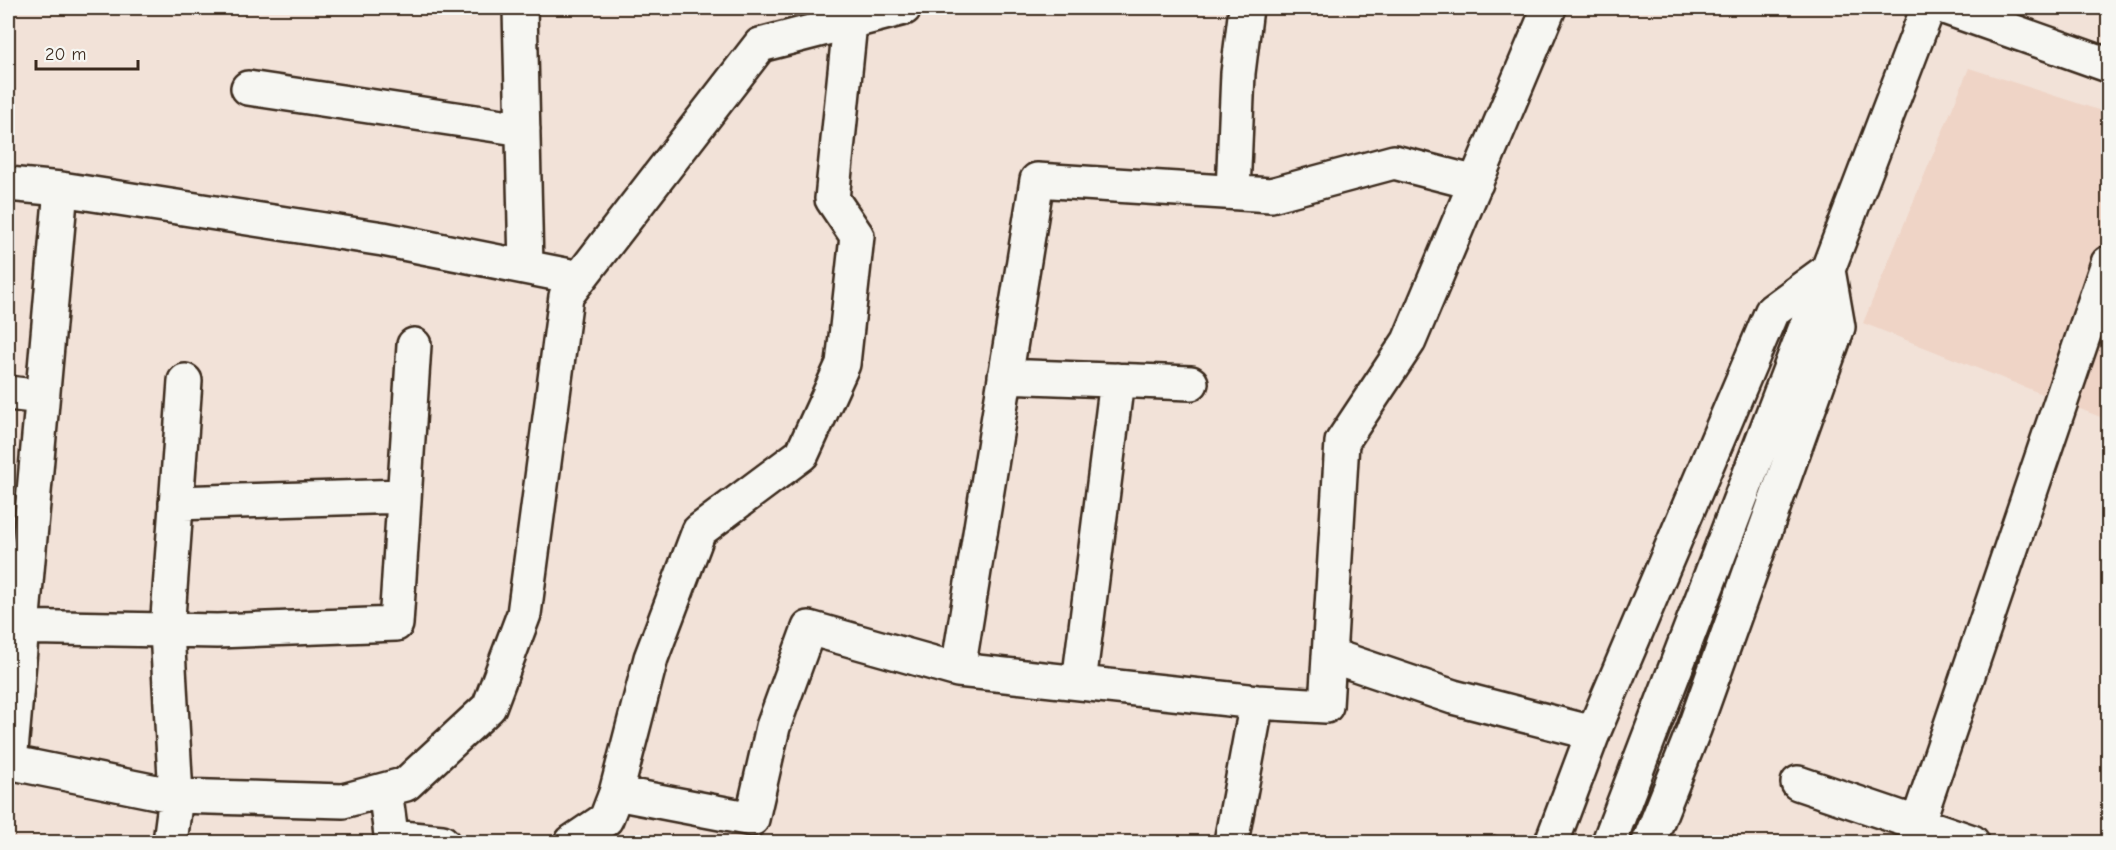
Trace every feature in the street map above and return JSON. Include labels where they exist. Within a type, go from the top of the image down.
[{"type":"main road","points":[[520,8],[526,267]]},
{"type":"main road","points":[[61,189],[42,397],[19,526],[9,762],[176,796],[343,801],[406,784],[489,706],[524,614],[566,296],[760,45],[904,8]]},
{"type":"main road","points":[[1233,192],[1238,73],[1246,8]]},
{"type":"main road","points":[[572,843],[608,818],[752,819],[773,727],[809,628],[958,670],[1257,702],[1326,706],[1342,442],[1409,341],[1549,8]]},
{"type":"main road","points":[[1609,843],[1928,8]]},
{"type":"main road","points":[[1954,10],[2109,65]]},
{"type":"main road","points":[[608,818],[651,658],[699,531],[802,454],[843,364],[857,236],[832,199],[850,23]]},
{"type":"main road","points":[[248,88],[523,129]]},
{"type":"main road","points":[[958,670],[1037,180],[1270,195],[1394,162],[1476,183]]},
{"type":"main road","points":[[8,184],[61,189],[383,238],[580,278]]},
{"type":"main road","points":[[1917,825],[2109,264]]},
{"type":"main road","points":[[1552,843],[1593,734],[1772,311],[1828,270]]},
{"type":"main road","points":[[1649,843],[1694,729],[1838,327],[1828,270]]},
{"type":"main road","points":[[15,628],[167,631],[396,624],[414,345]]},
{"type":"main road","points":[[1005,376],[1191,382]]},
{"type":"main road","points":[[1079,683],[1118,380]]},
{"type":"main road","points":[[170,843],[176,796],[167,631],[185,381]]},
{"type":"main road","points":[[8,393],[42,397]]},
{"type":"main road","points":[[176,503],[404,496]]},
{"type":"main road","points":[[1329,655],[1453,697],[1593,734]]},
{"type":"main road","points":[[1231,843],[1257,702]]},
{"type":"main road","points":[[1798,783],[1972,843]]},
{"type":"main road","points":[[385,790],[392,840],[442,843]]},
{"type":"shaded area","points":[[1969,68],[2108,113],[2108,420],[1863,323]]},
{"type":"building","points":[[1494,835],[1515,842],[1491,842]]}]
